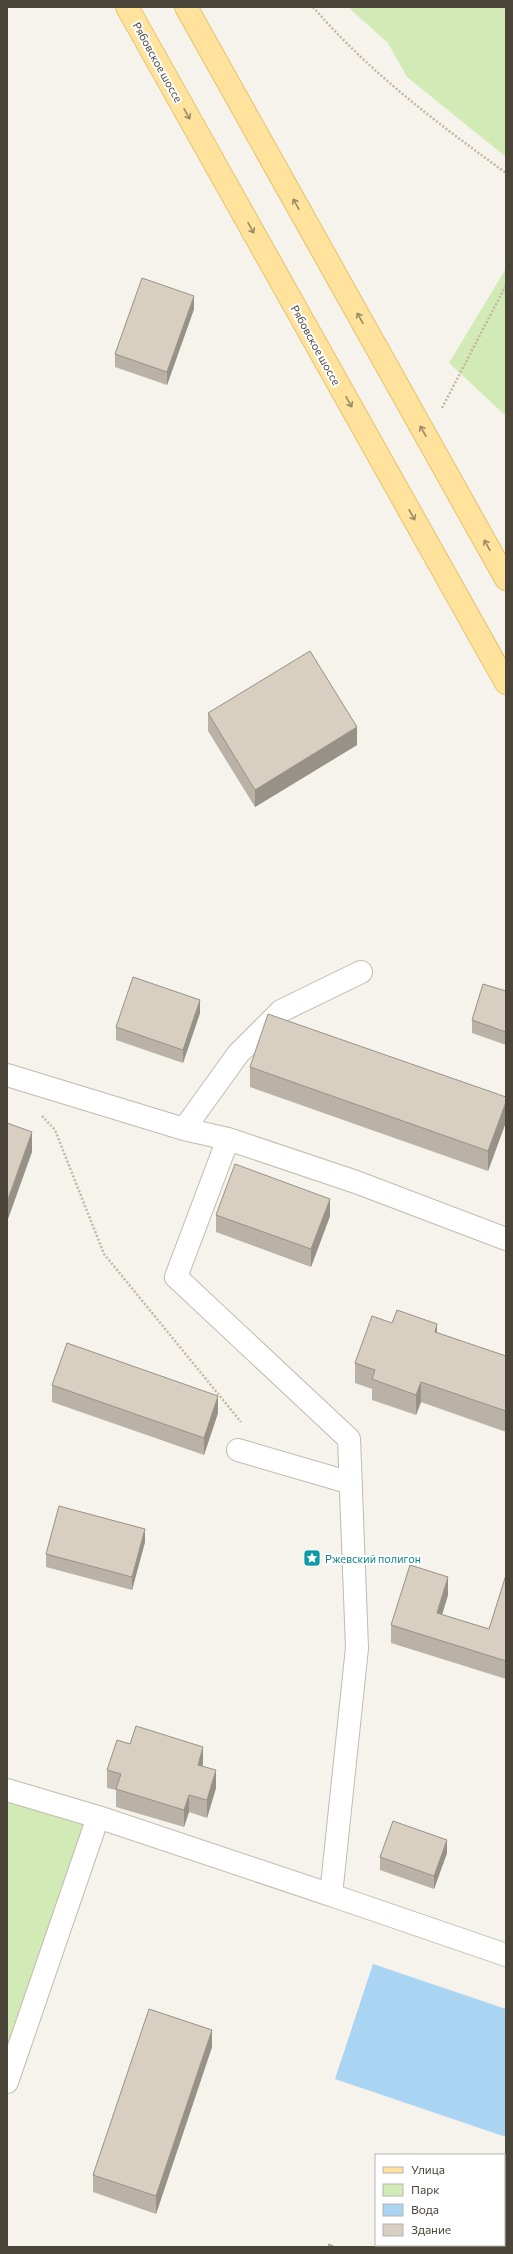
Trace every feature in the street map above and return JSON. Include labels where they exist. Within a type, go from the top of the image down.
[{"type":"main road","name":"Рябовское шоссе","points":[[127,7],[506,683]]},
{"type":"main road","points":[[186,7],[506,578]]},
{"type":"lane","points":[[184,1129],[238,1054],[281,1011],[361,972]]},
{"type":"lane","points":[[7,1075],[184,1129],[228,1139],[356,1182],[506,1239]]},
{"type":"lane","points":[[228,1139],[176,1277],[349,1439],[356,1648],[331,1895]]},
{"type":"lane","points":[[238,1450],[351,1483]]},
{"type":"lane","points":[[7,1790],[98,1817],[506,1955]]},
{"type":"lane","points":[[7,2082],[98,1817]]},
{"type":"path","points":[[313,7],[337,34],[384,79],[438,125],[506,173]]},
{"type":"path","points":[[438,416],[506,284]]},
{"type":"path","points":[[40,1114],[55,1130],[104,1254],[242,1423]]},
{"type":"green space","points":[[348,7],[506,7],[506,157],[407,77],[388,43]]},
{"type":"green space","points":[[506,270],[506,416],[449,363]]},
{"type":"green space","points":[[7,1801],[85,1824],[7,2061]]},
{"type":"water","points":[[373,1964],[506,2009],[506,2137],[335,2079]]},
{"type":"building","points":[[142,278],[194,296],[167,372],[115,354]]},
{"type":"building","points":[[310,651],[357,727],[255,790],[208,713]]},
{"type":"building","points":[[133,977],[200,1000],[183,1050],[116,1027]]},
{"type":"building","points":[[483,984],[506,991],[506,1032],[472,1020]]},
{"type":"building","points":[[268,1014],[506,1097],[506,1102],[488,1151],[250,1067]]},
{"type":"building","points":[[7,1123],[32,1132],[7,1202]]},
{"type":"building","points":[[235,1164],[330,1199],[311,1249],[216,1215]]},
{"type":"building","points":[[397,1310],[437,1324],[435,1332],[506,1356],[506,1411],[421,1382],[416,1395],[372,1379],[375,1370],[355,1363],[372,1316],[392,1323]]},
{"type":"building","points":[[67,1343],[218,1396],[204,1438],[52,1385]]},
{"type":"building","points":[[59,1506],[145,1529],[132,1577],[46,1554]]},
{"type":"building","points":[[410,1565],[448,1577],[437,1613],[489,1629],[506,1575],[506,1661],[391,1625]]},
{"type":"building","points":[[136,1726],[203,1747],[198,1765],[216,1770],[207,1800],[189,1795],[184,1810],[116,1789],[121,1774],[107,1770],[117,1740],[130,1744]]},
{"type":"building","points":[[393,1821],[447,1840],[434,1876],[380,1857]]},
{"type":"building","points":[[149,2009],[212,2030],[156,2196],[93,2175]]},
{"type":"building","points":[[329,2244],[335,2247],[328,2247]]},
{"type":"place","name":"Ржевский полигон","points":[[312,1558]]}]
